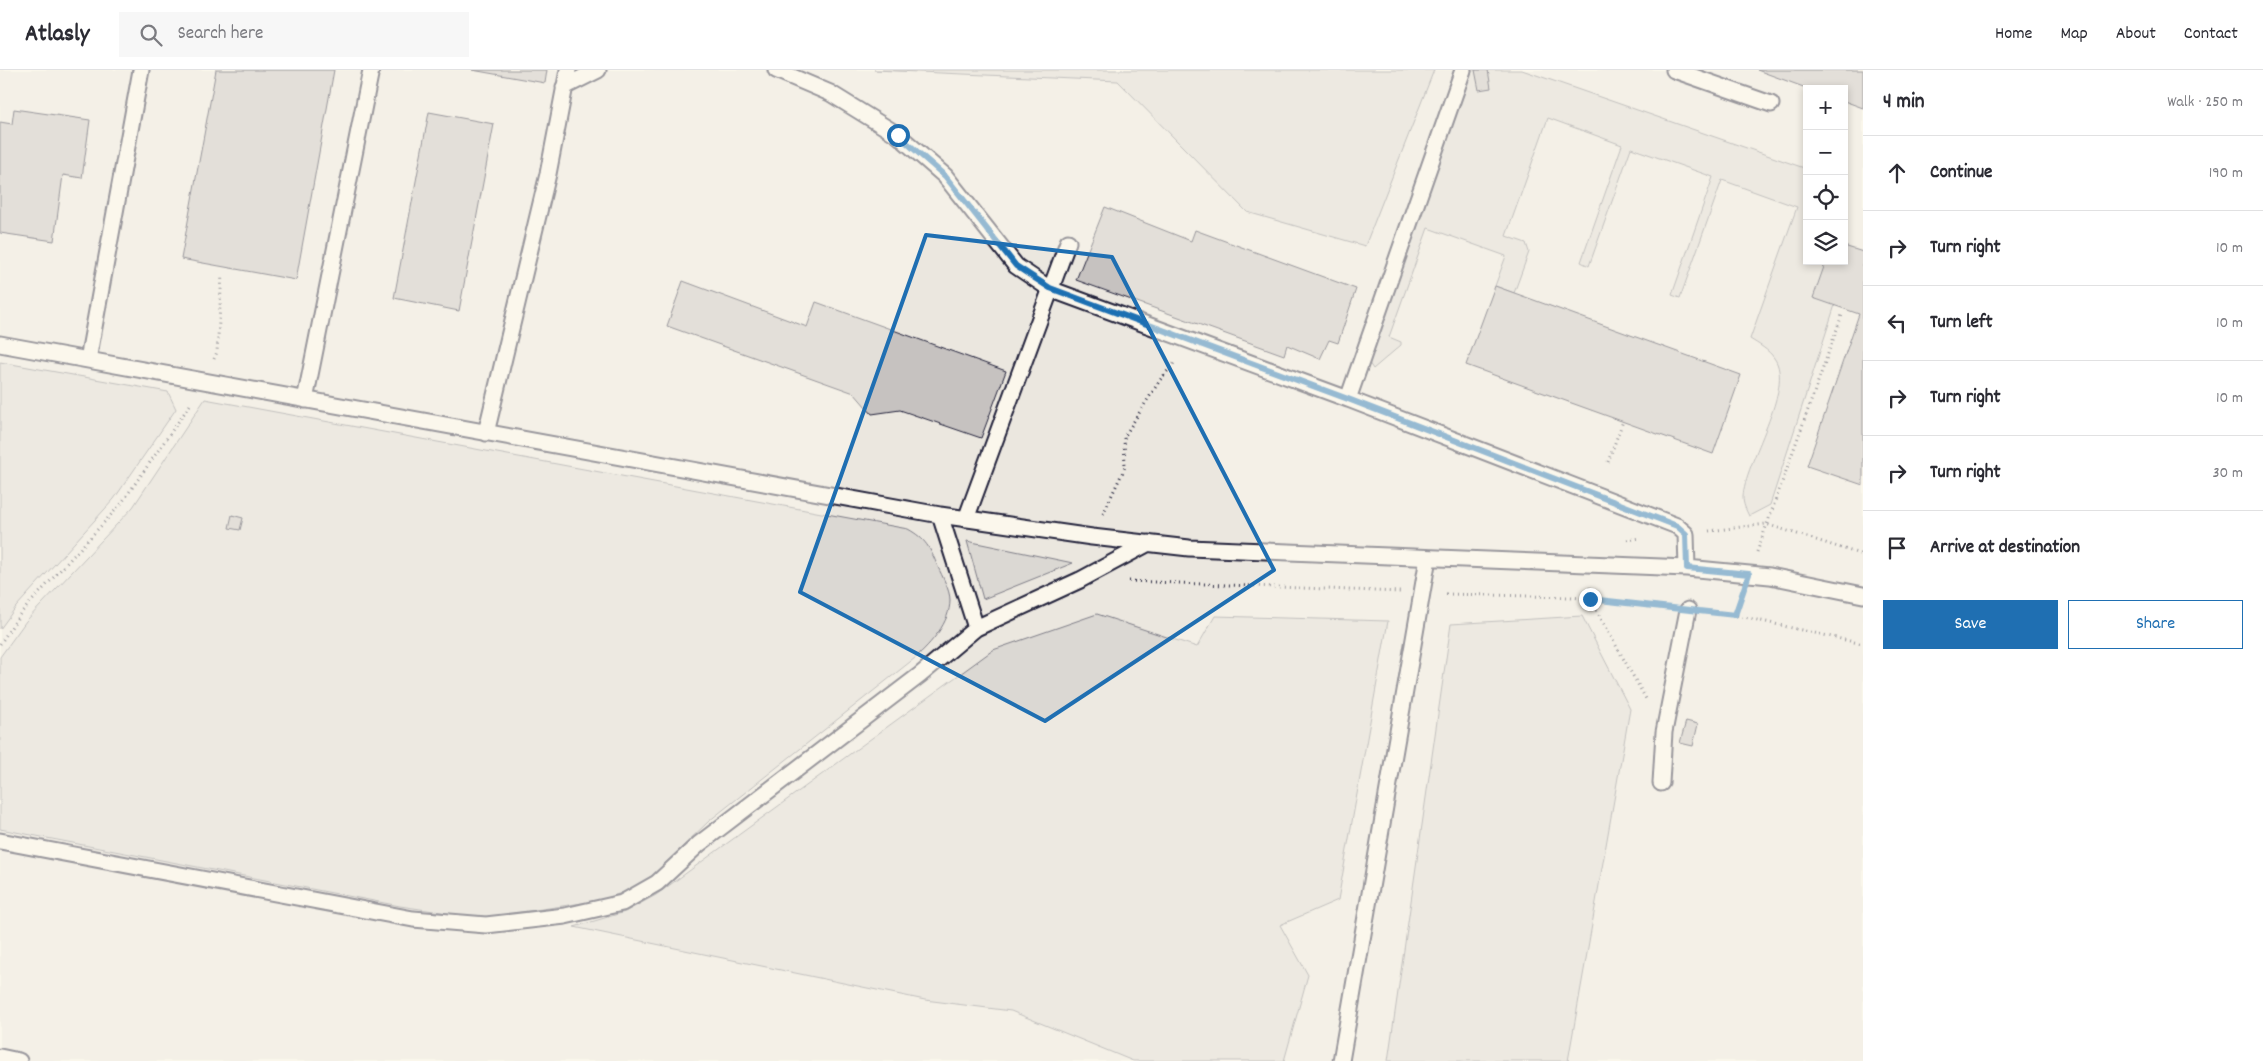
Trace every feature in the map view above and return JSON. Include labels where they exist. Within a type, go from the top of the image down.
[{"type":"lane","points":[[88,360],[141,70]]},
{"type":"lane","points":[[305,400],[371,70]]},
{"type":"lane","points":[[486,433],[548,174],[568,70]]},
{"type":"lane","points":[[564,86],[598,70]]},
{"type":"lane","points":[[776,70],[830,93],[898,135],[945,176],[1016,266],[1050,288],[1348,399],[1677,526],[1686,534],[1687,568]]},
{"type":"lane","points":[[1348,399],[1462,70]]},
{"type":"lane","points":[[1674,70],[1771,104]]},
{"type":"lane","points":[[966,519],[1068,242]]},
{"type":"lane","points":[[0,344],[966,519],[1189,548],[1687,568],[1770,576],[1863,596]]},
{"type":"lane","points":[[940,515],[976,628]]},
{"type":"lane","points":[[0,840],[414,919],[486,925],[565,916],[622,903],[657,882],[699,844],[920,675],[976,628],[1080,580],[1150,543]]},
{"type":"lane","points":[[1341,1061],[1428,558]]},
{"type":"lane","points":[[1661,783],[1664,732],[1688,610]]},
{"type":"lane","points":[[0,1057],[19,1061]]},
{"type":"path","points":[[0,644],[20,614],[121,504],[206,382],[217,352],[222,275]]},
{"type":"path","points":[[1735,615],[1842,312]]},
{"type":"path","points":[[1608,462],[1622,422]]},
{"type":"path","points":[[1571,597],[1735,615],[1863,644]]},
{"type":"highlighted area","points":[[926,235],[1112,257],[1274,570],[1045,721],[800,592]]},
{"type":"shaded area","points":[[0,70],[1863,70],[1863,1061],[0,1061]]},
{"type":"shaded area","points":[[874,70],[1434,70],[1365,246],[1247,212],[1118,81]]},
{"type":"shaded area","points":[[1467,70],[1522,70],[1803,168],[1803,265],[1827,265],[1835,305],[1770,505],[1749,516],[1743,500],[1746,482],[1774,406],[1779,387],[1779,371],[1774,358],[1750,339],[1797,207],[1722,180],[1680,298],[1672,295],[1713,177],[1631,148],[1589,266],[1581,262],[1622,145],[1548,118],[1506,236],[1526,243],[1529,252],[1514,293],[1495,286],[1506,256],[1428,228],[1389,337],[1401,342],[1401,345],[1373,369],[1367,360]]},
{"type":"shaded area","points":[[0,362],[168,392],[176,409],[114,499],[16,607],[0,629]]},
{"type":"shaded area","points":[[205,399],[908,529],[927,545],[946,583],[950,600],[947,617],[938,632],[915,658],[709,821],[653,875],[632,889],[602,900],[482,918],[400,906],[0,829],[0,657],[26,621],[133,507]]},
{"type":"shaded area","points":[[967,541],[1073,563],[983,599]]},
{"type":"shaded area","points":[[1097,614],[1197,647],[1215,616],[1388,621],[1338,900],[1280,925],[1308,975],[1284,1061],[1133,1061],[1011,1011],[925,1000],[574,927],[625,912],[656,895],[993,650]]},
{"type":"shaded area","points":[[1582,616],[1630,709],[1568,1061],[1388,1061],[1451,624]]},
{"type":"building","points":[[216,70],[334,70],[296,280],[181,259]]},
{"type":"building","points":[[472,70],[547,70],[545,83]]},
{"type":"building","points":[[1475,70],[1488,70],[1491,88],[1479,90]]},
{"type":"building","points":[[1757,70],[1863,70],[1863,108],[1848,102],[1848,85],[1803,85],[1803,87]]},
{"type":"building","points":[[14,109],[90,120],[82,178],[63,175],[54,241],[0,233],[0,122],[12,124]]},
{"type":"building","points":[[429,112],[494,124],[459,311],[394,298]]},
{"type":"building","points":[[1105,207],[1191,241],[1195,230],[1356,289],[1338,343],[1329,340],[1320,359],[1287,345],[1284,355],[1076,280]]},
{"type":"building","points":[[1848,247],[1863,252],[1863,485],[1807,466],[1859,314],[1813,298],[1825,265],[1848,265]]},
{"type":"building","points":[[683,281],[807,327],[816,302],[1006,371],[981,438],[900,410],[872,414],[854,393],[667,326]]},
{"type":"building","points":[[1495,286],[1741,375],[1713,454],[1466,365]]},
{"type":"building","points":[[232,515],[243,518],[240,530],[229,528]]},
{"type":"building","points":[[1686,721],[1698,724],[1693,746],[1680,743]]},
{"type":"route","points":[[898,135],[945,176],[1016,266],[1050,288],[1348,399],[1677,526],[1686,534],[1687,568],[1749,574],[1735,615],[1590,599]]}]
